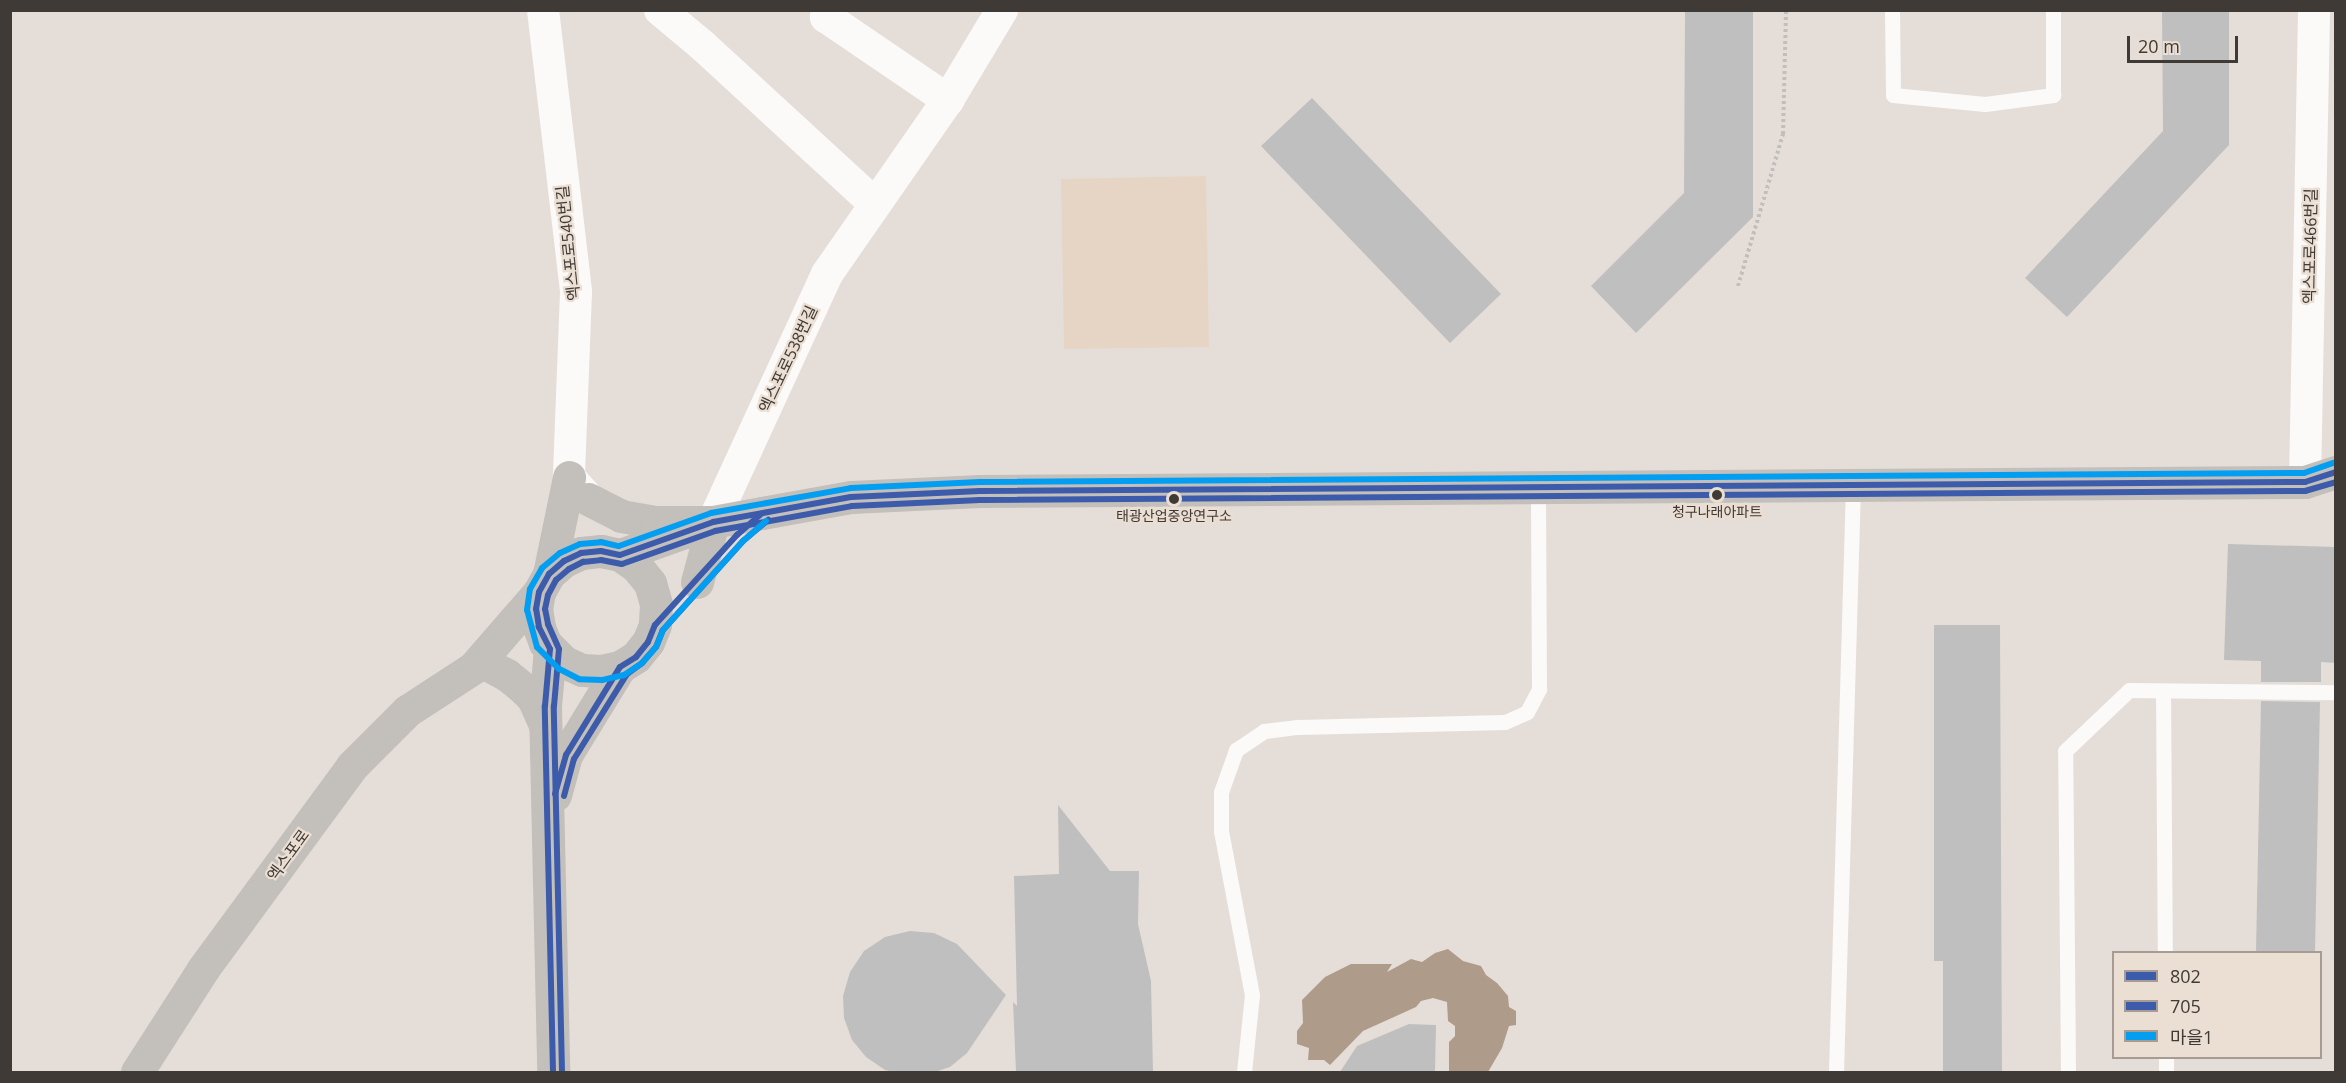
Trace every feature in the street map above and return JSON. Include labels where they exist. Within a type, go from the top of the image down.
[{"type":"main road","points":[[481,667],[544,583],[564,561],[581,553],[610,553],[713,522],[851,497],[980,491],[1853,486],[2320,477],[2336,500]]},
{"type":"main road","points":[[578,488],[621,516],[656,522],[713,522]]},
{"type":"main road","points":[[548,646],[564,662],[582,670],[601,671],[620,667],[636,657],[648,642],[655,625],[656,604],[650,584],[638,567],[610,553],[578,488]]},
{"type":"main road","points":[[553,1072],[549,995],[549,817],[545,725],[548,646],[536,609],[578,488]]},
{"type":"main road","points":[[655,625],[697,582],[737,535],[762,513]]},
{"type":"main road","points":[[697,582],[713,522]]},
{"type":"main road","points":[[481,667],[548,646]]},
{"type":"main road","points":[[481,667],[507,675],[528,693],[545,725]]},
{"type":"main road","name":"엑스포로","points":[[137,1072],[203,969],[352,766],[407,711],[481,667]]},
{"type":"main road","points":[[549,817],[566,756],[620,667]]},
{"type":"street","name":"엑스포로540번길","points":[[543,10],[576,292],[578,488]]},
{"type":"street","points":[[660,10],[702,45],[874,203]]},
{"type":"street","points":[[829,10],[826,17],[948,100]]},
{"type":"street","name":"엑스포로538번길","points":[[713,522],[827,274],[874,203],[948,100],[1002,10]]},
{"type":"street","name":"엑스포로466번길","points":[[2314,10],[2320,477]]},
{"type":"lane","points":[[1892,10],[1893,95],[1985,104],[2053,95],[2053,10]]},
{"type":"lane","points":[[1836,1072],[1853,486]]},
{"type":"lane","points":[[1244,1072],[1252,995],[1221,831],[1221,792],[1236,750],[1264,731],[1299,727],[1504,722],[1527,712],[1539,689],[1538,489]]},
{"type":"lane","points":[[2068,1072],[2065,751],[2129,690],[2336,692]]},
{"type":"lane","points":[[2163,691],[2165,951]]},
{"type":"path","points":[[1738,286],[1783,134],[1786,10]]},
{"type":"shaded area","points":[[1206,176],[1209,347],[1064,349],[1061,179]]},
{"type":"shaded area","points":[[1448,949],[1463,961],[1481,966],[1486,975],[1497,983],[1508,996],[1509,1007],[1516,1011],[1516,1025],[1509,1026],[1502,1048],[1488,1072],[1449,1072],[1449,1042],[1455,1036],[1455,1026],[1448,1021],[1447,1002],[1433,998],[1421,1001],[1416,1007],[1363,1031],[1330,1065],[1324,1060],[1308,1060],[1309,1048],[1297,1044],[1297,1031],[1303,1023],[1302,1000],[1325,977],[1351,964],[1392,964],[1387,972],[1411,959],[1422,962],[1435,953]]},
{"type":"building","points":[[1685,10],[1753,10],[1753,217],[1636,333],[1591,286],[1684,193]]},
{"type":"building","points":[[2162,10],[2229,10],[2229,145],[2067,317],[2025,278],[2163,131]]},
{"type":"building","points":[[1312,98],[1501,294],[1450,343],[1261,146]]},
{"type":"building","points":[[2228,544],[2336,547],[2336,663],[2321,662],[2321,682],[2261,682],[2261,661],[2224,660]]},
{"type":"building","points":[[1934,625],[2000,625],[2002,1072],[1943,1072],[1943,961],[1934,961]]},
{"type":"building","points":[[2261,701],[2320,702],[2315,951],[2256,951]]},
{"type":"building","points":[[1058,805],[1110,871],[1139,871],[1138,924],[1151,981],[1153,1072],[1016,1072],[1013,1002],[1017,1006],[1014,876],[1059,874]]},
{"type":"building","points":[[910,931],[934,933],[957,944],[1006,995],[967,1053],[950,1067],[935,1072],[885,1070],[866,1057],[852,1040],[844,1018],[843,996],[850,972],[864,951],[885,937]]},
{"type":"building","points":[[1409,1024],[1436,1025],[1435,1072],[1340,1072],[1357,1046]]},
{"type":"transit line","name":"마을1","points":[[766,521],[743,541],[663,630],[656,647],[642,663],[624,675],[602,680],[579,679],[559,669],[537,647],[527,610],[530,589],[542,568],[560,553],[580,544],[601,542],[619,546],[711,513],[851,488],[980,482],[2304,473],[2333,463]]},
{"type":"transit line","name":"802","points":[[553,1072],[545,706],[550,649],[539,627],[536,609],[539,592],[549,574],[564,561],[581,553],[601,551],[620,555],[713,522],[851,497],[980,491],[2305,482],[2336,472]]},
{"type":"transit line","name":"705","points":[[562,1072],[554,706],[559,649],[548,624],[545,609],[548,595],[556,580],[569,569],[583,562],[601,560],[622,564],[715,531],[852,506],[980,500],[2305,491],[2336,482]]},
{"type":"transit line","name":"802","points":[[555,794],[566,755],[620,667],[636,657],[648,642],[655,625],[737,535],[762,513]]},
{"type":"transit line","name":"705","points":[[564,796],[574,759],[627,674],[642,663],[656,647],[663,630],[743,541],[768,520]]},
{"type":"place","name":"청구나래아파트","points":[[1717,495]]},
{"type":"place","name":"태광산업중앙연구소","points":[[1174,499]]}]
